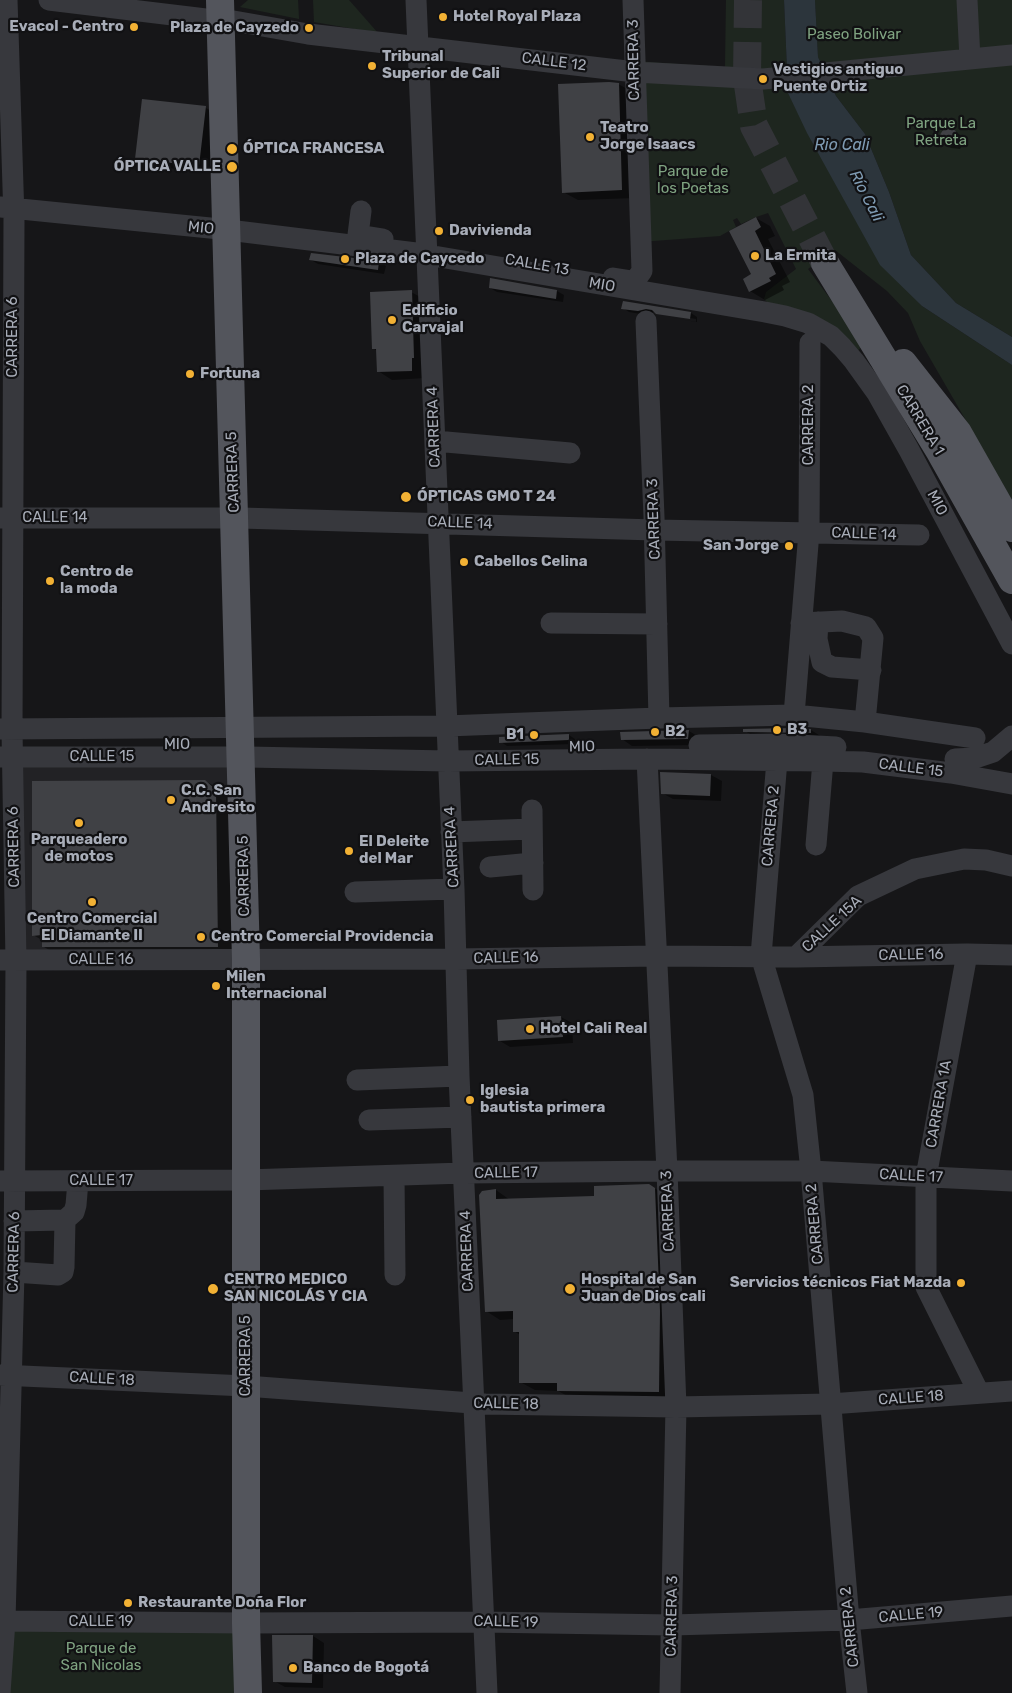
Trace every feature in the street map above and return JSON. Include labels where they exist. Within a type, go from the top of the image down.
[{"type":"main road","name":"CARRERA 5","points":[[221,10],[246,959],[246,1623],[248,1693]]},
{"type":"main road","name":"CARRERA 1","points":[[1012,528],[958,433],[825,263],[939,450],[1012,580]]},
{"type":"street","name":"CARRERA 6","points":[[0,1693],[6,1375],[14,1272],[14,1221],[7,1181],[7,0]]},
{"type":"street","name":"CALLE 12","points":[[48,0],[221,10],[308,34],[635,72],[763,79],[1012,55]]},
{"type":"street","name":"CARRERA 4","points":[[416,0],[454,889],[459,1076],[487,1693]]},
{"type":"street","name":"CARRERA 3","points":[[633,0],[642,271]]},
{"type":"street","points":[[967,0],[970,59]]},
{"type":"street","points":[[361,211],[358,235],[427,250]]},
{"type":"street","name":"MIO","points":[[7,214],[226,235],[427,250],[785,316],[808,323],[831,336],[854,360],[885,407],[1012,644]]},
{"type":"street","name":"CALLE 13","points":[[427,250],[626,281],[632,281],[637,278],[642,271]]},
{"type":"street","name":"CARRERA 3","points":[[646,321],[655,530],[659,718]]},
{"type":"street","name":"CARRERA 2","points":[[794,715],[810,623],[810,343]]},
{"type":"street","points":[[434,441],[570,453]]},
{"type":"street","name":"CALLE 14","points":[[6,518],[234,518],[655,530],[919,535]]},
{"type":"street","points":[[865,722],[871,670],[873,638],[866,627],[842,621],[810,623],[817,639],[822,662],[832,667],[871,670]]},
{"type":"street","points":[[552,623],[657,624]]},
{"type":"street","name":"CALLE 15","points":[[6,744],[240,743],[446,726],[794,715],[865,722],[975,738]]},
{"type":"street","points":[[955,759],[975,758],[993,752],[1012,736]]},
{"type":"street","name":"MIO","points":[[240,743],[447,755],[778,744],[864,748],[955,759],[1012,769]]},
{"type":"street","name":"CALLE 15","points":[[6,744],[240,743]]},
{"type":"street","name":"CALLE 15","points":[[447,755],[863,762],[942,772],[1012,784]]},
{"type":"street","name":"CARRERA 3","points":[[647,759],[667,1171],[676,1407],[670,1693]]},
{"type":"street","name":"CARRERA 2","points":[[777,760],[761,956],[803,1095],[857,1693]]},
{"type":"street","points":[[816,845],[823,761]]},
{"type":"street","points":[[451,832],[532,819],[533,890]]},
{"type":"street","name":"CALLE 15A","points":[[796,957],[858,896],[915,869],[964,859],[986,860],[1012,866]]},
{"type":"street","points":[[490,867],[533,863]]},
{"type":"street","points":[[355,892],[454,889]]},
{"type":"street","name":"CARRERA 1A","points":[[967,954],[926,1177],[926,1287],[979,1393]]},
{"type":"street","name":"CALLE 16","points":[[8,961],[1012,955]]},
{"type":"street","points":[[357,1080],[459,1076]]},
{"type":"street","points":[[369,1120],[461,1117]]},
{"type":"street","name":"CALLE 17","points":[[7,1181],[246,1180],[464,1173],[811,1171],[1012,1181]]},
{"type":"street","points":[[394,1176],[394,1275]]},
{"type":"street","points":[[14,1221],[65,1220],[74,1212],[78,1181]]},
{"type":"street","points":[[14,1272],[58,1275],[63,1272],[65,1220]]},
{"type":"street","name":"CALLE 18","points":[[6,1375],[246,1386],[474,1404],[676,1407],[830,1404],[1012,1391]]},
{"type":"street","name":"CALLE 19","points":[[2,1621],[483,1622],[672,1625],[849,1620],[1012,1606]]},
{"type":"shaded area","points":[[16,759],[231,760],[235,958],[18,959]]},
{"type":"green space","points":[[248,0],[298,0],[299,19],[240,7]]},
{"type":"green space","points":[[313,0],[349,0],[378,33],[314,22]]},
{"type":"green space","name":"Parque de los Poetas","points":[[726,0],[784,0],[788,93],[913,296],[922,306],[1012,365],[1012,500],[920,341],[908,313],[887,291],[835,250],[808,269],[864,344],[854,355],[764,299],[766,292],[796,269],[768,213],[741,224],[737,218],[733,220],[736,227],[720,236],[640,242],[634,61],[725,67]]},
{"type":"green space","name":"Parque La Retreta","points":[[815,0],[1012,0],[1012,337],[956,303],[911,255],[889,192],[865,134],[836,96],[818,57]]},
{"type":"green space","name":"Parque de San Nicolas","points":[[5,1621],[246,1623],[248,1693],[0,1693]]},
{"type":"water","name":"Rio Cali","points":[[784,0],[815,0],[818,57],[836,96],[865,134],[889,192],[911,255],[956,303],[1012,337],[1012,365],[922,306],[880,265],[807,133],[788,93]]},
{"type":"building","name":"Teatro Jorge Isaacs","points":[[619,83],[622,190],[562,193],[558,84]]},
{"type":"building","points":[[142,99],[206,106],[199,166],[135,159]]},
{"type":"building","points":[[949,128],[955,131],[958,137],[955,143],[949,146],[943,143],[940,137],[943,131]]},
{"type":"building","name":"La Ermita","points":[[756,217],[761,227],[755,231],[776,274],[769,278],[771,281],[749,292],[743,279],[751,274],[729,231]]},
{"type":"building","name":"Plaza de Caycedo","points":[[311,253],[379,261],[378,270],[309,260]]},
{"type":"building","points":[[490,278],[557,290],[556,299],[489,288]]},
{"type":"building","name":"Edificio Carvajal","points":[[412,290],[414,358],[412,358],[412,371],[377,372],[376,349],[372,349],[370,292]]},
{"type":"building","points":[[623,301],[691,312],[690,319],[656,314],[652,310],[646,309],[638,311],[621,309]]},
{"type":"building","points":[[743,729],[811,729],[811,733],[743,732]]},
{"type":"building","points":[[689,730],[688,739],[621,740],[620,732]]},
{"type":"building","points":[[569,734],[569,740],[499,743],[499,737]]},
{"type":"building","points":[[660,772],[711,774],[710,796],[661,794]]},
{"type":"building","points":[[205,780],[216,790],[218,947],[42,947],[42,935],[32,936],[32,781]]},
{"type":"building","name":"Hotel Cali Real","points":[[561,1016],[563,1037],[498,1041],[497,1020]]},
{"type":"building","name":"Hospital de San Juan de Dios cali","points":[[649,1184],[655,1188],[660,1311],[659,1392],[557,1391],[557,1383],[519,1383],[519,1332],[513,1332],[513,1311],[485,1312],[479,1195],[482,1191],[496,1189],[496,1199],[594,1196],[594,1186]]},
{"type":"building","name":"Banco de Bogotá","points":[[272,1635],[313,1635],[312,1683],[273,1682]]},
{"type":"tunnel","points":[[748,0],[747,78],[754,126],[825,263]]},
{"type":"place","name":"Hotel Royal Plaza","points":[[443,17]]},
{"type":"place","name":"Evacol - Centro","points":[[134,27]]},
{"type":"place","name":"Plaza de Cayzedo","points":[[309,28]]},
{"type":"place","name":"Tribunal Superior de Cali","points":[[372,66]]},
{"type":"place","name":"Vestigios antiguo Puente Ortiz","points":[[763,79]]},
{"type":"place","name":"Teatro Jorge Isaacs","points":[[590,137]]},
{"type":"place","name":"ÓPTICA FRANCESA","points":[[232,149]]},
{"type":"place","name":"ÓPTICA VALLE","points":[[232,167]]},
{"type":"place","name":"Davivienda","points":[[439,231]]},
{"type":"place","name":"La Ermita","points":[[755,256]]},
{"type":"place","name":"Plaza de Caycedo","points":[[345,259]]},
{"type":"place","name":"Edificio Carvajal","points":[[392,320]]},
{"type":"place","name":"Fortuna","points":[[190,374]]},
{"type":"place","name":"ÓPTICAS GMO T 24","points":[[406,497]]},
{"type":"place","name":"San Jorge","points":[[789,546]]},
{"type":"place","name":"Cabellos Celina","points":[[464,562]]},
{"type":"place","name":"Centro de la moda","points":[[50,581]]},
{"type":"place","name":"B3","points":[[777,730]]},
{"type":"place","name":"B2","points":[[655,732]]},
{"type":"place","name":"B1","points":[[534,735]]},
{"type":"place","name":"C.C. San Andresito","points":[[171,800]]},
{"type":"place","name":"Parqueadero de motos","points":[[79,823]]},
{"type":"place","name":"El Deleite del Mar","points":[[349,851]]},
{"type":"place","name":"Centro Comercial El Diamante II","points":[[92,902]]},
{"type":"place","name":"Centro Comercial Providencia","points":[[201,937]]},
{"type":"place","name":"Milen Internacional","points":[[216,986]]},
{"type":"place","name":"Hotel Cali Real","points":[[530,1029]]},
{"type":"place","name":"Iglesia bautista primera","points":[[470,1100]]},
{"type":"place","name":"Servicios técnicos Fiat Mazda","points":[[961,1283]]},
{"type":"place","name":"CENTRO MEDICO SAN NICOLÁS Y CIA","points":[[213,1289]]},
{"type":"place","name":"Hospital de San Juan de Dios cali","points":[[570,1289]]},
{"type":"place","name":"Restaurante Doña Flor","points":[[128,1603]]},
{"type":"place","name":"Banco de Bogotá","points":[[293,1668]]},
{"type":"park label","name":"Paseo Bolivar","points":[[854,35]]},
{"type":"water label","name":"Río Cali","points":[[866,196]]}]
